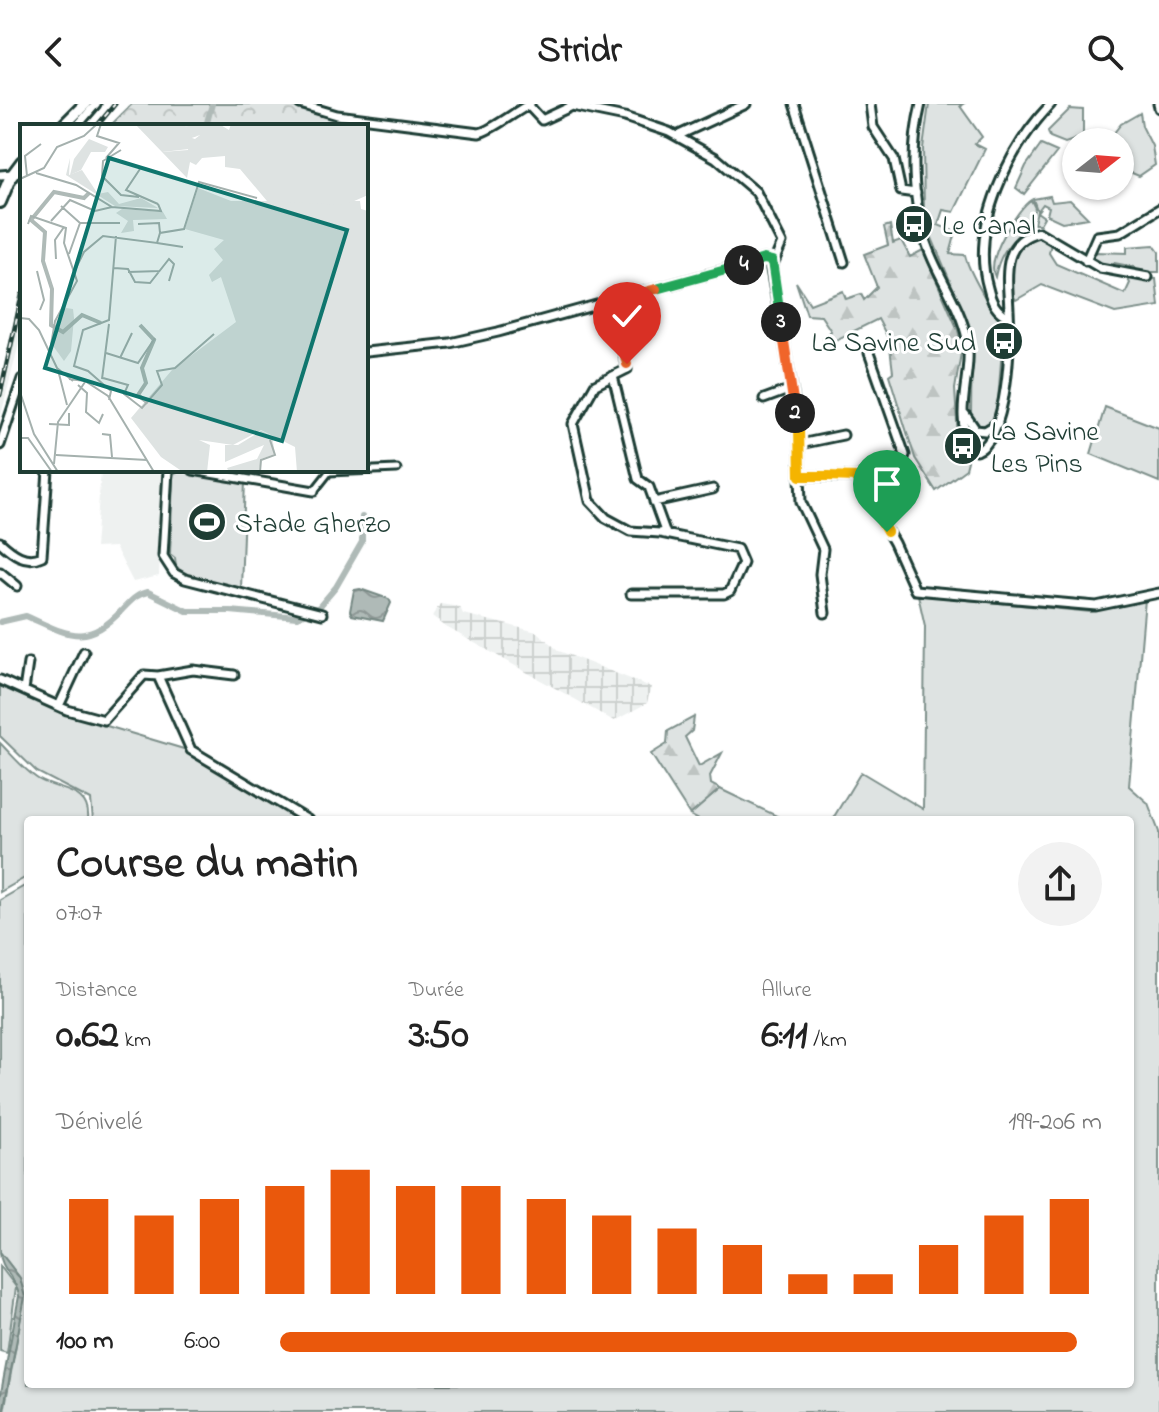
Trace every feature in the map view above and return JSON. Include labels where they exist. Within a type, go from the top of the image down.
[{"type":"main road","points":[[63,124],[78,104]]},
{"type":"main road","points":[[64,124],[85,104]]},
{"type":"main road","points":[[0,202],[12,174],[20,164]]},
{"type":"street","points":[[79,124],[96,104]]},
{"type":"street","points":[[300,104],[337,115],[479,133],[488,132],[504,117],[529,105],[538,119],[579,107],[646,122],[677,136],[727,166],[756,192],[782,243],[772,261],[800,444],[801,502],[823,549],[820,574],[825,613]]},
{"type":"street","points":[[677,136],[746,104]]},
{"type":"street","points":[[794,104],[844,262]]},
{"type":"street","points":[[870,104],[873,127],[894,159],[901,191],[916,193]]},
{"type":"street","points":[[921,104],[916,142],[916,193],[923,236],[966,337],[962,407],[968,444],[973,450],[981,450],[1000,421],[1009,317],[1005,283],[1007,263],[1015,247],[1029,236],[1045,234],[1100,268],[1148,277]]},
{"type":"street","points":[[1009,317],[994,304],[986,284],[984,267],[989,222],[1014,155],[1051,104]]},
{"type":"street","points":[[0,175],[12,174]]},
{"type":"street","points":[[1086,261],[1097,236],[1120,233],[1159,209]]},
{"type":"street","points":[[368,352],[450,343],[764,259],[772,261]]},
{"type":"street","points":[[612,301],[627,369],[595,385],[573,424],[590,501],[618,526],[737,549],[743,563],[730,591],[724,594],[631,594]]},
{"type":"street","points":[[800,476],[856,477],[903,460],[905,455],[869,353]]},
{"type":"street","points":[[613,376],[638,479],[649,487],[666,534]]},
{"type":"street","points":[[764,399],[791,389]]},
{"type":"street","points":[[962,407],[976,430],[985,431],[1000,421]]},
{"type":"street","points":[[0,445],[18,410]]},
{"type":"street","points":[[800,444],[843,435]]},
{"type":"street","points":[[368,470],[397,469]]},
{"type":"street","points":[[0,542],[20,557],[34,560],[42,556],[48,472]]},
{"type":"street","points":[[168,472],[163,556],[174,573],[208,585],[322,614]]},
{"type":"street","points":[[205,472],[314,491],[329,472]]},
{"type":"street","points":[[856,477],[894,543],[915,590],[1096,606],[1159,593]]},
{"type":"street","points":[[654,502],[713,489]]},
{"type":"street","points":[[0,572],[17,586]]},
{"type":"street","points":[[59,706],[84,652]]},
{"type":"street","points":[[24,690],[28,663]]},
{"type":"street","points":[[0,680],[59,706],[104,720],[144,675],[158,676],[193,670],[234,675]]},
{"type":"street","points":[[158,676],[191,750],[301,816]]},
{"type":"shaded area","points":[[20,295],[20,340],[0,419],[0,385]]},
{"type":"shaded area","points":[[101,472],[163,472],[159,576],[133,582],[115,547],[95,548]]},
{"type":"shaded area","points":[[440,604],[460,607],[463,614],[537,632],[559,651],[651,687],[647,703],[614,721],[446,627],[432,616]]},
{"type":"green space","points":[[132,104],[289,104],[337,119],[338,124],[112,124]]},
{"type":"green space","points":[[929,104],[963,104],[960,106],[982,137],[975,144],[985,149],[954,212],[943,210],[938,225],[956,232],[950,254],[965,255],[982,292],[1004,322],[997,414],[987,426],[978,425],[971,416],[972,333],[932,238],[924,211],[923,148]]},
{"type":"green space","points":[[1070,109],[1083,110],[1083,128],[1062,128],[1062,142],[1050,137],[1048,131]]},
{"type":"green space","points":[[1140,113],[1142,126],[1152,146],[1155,165],[1139,176],[1134,174],[1134,128],[1118,128]]},
{"type":"green space","points":[[1041,145],[1057,152],[1024,194],[1016,188],[1026,166]]},
{"type":"green space","points":[[1050,196],[1052,202],[1070,200],[1088,218],[1062,222],[1047,215],[1049,207],[1043,204],[1037,212],[1044,217],[1040,224],[1034,224],[1037,210],[1033,199]]},
{"type":"green space","points":[[1031,200],[1035,208],[1031,218],[1003,254],[995,277],[993,269],[999,246],[1012,222]]},
{"type":"green space","points":[[890,225],[893,243],[901,240],[910,257],[923,250],[958,330],[962,347],[955,389],[958,439],[968,461],[966,469],[936,491],[915,458],[889,375],[893,372],[889,340],[878,319],[826,345],[823,338],[831,331],[821,316],[807,315],[796,282],[810,304],[843,291],[846,299],[861,294],[864,300],[877,287],[864,254],[888,245],[884,227]]},
{"type":"green space","points":[[1041,236],[1051,243],[1049,253],[1056,264],[1125,294],[1130,283],[1126,277],[1156,279],[1159,306],[1115,313],[1042,285],[1016,300],[1010,282],[1013,262],[1024,245]]},
{"type":"green space","points":[[1154,245],[1159,252],[1159,272],[1136,272],[1135,267],[1114,263],[1113,267],[1092,260],[1095,252],[1127,253],[1127,247]]},
{"type":"green space","points":[[1105,407],[1159,428],[1159,482],[1091,454]]},
{"type":"green space","name":"Stade Gherzo","points":[[188,472],[245,481],[241,588],[185,575],[176,566],[175,558],[170,554],[174,473]]},
{"type":"green space","points":[[918,595],[1091,612],[1145,599],[1129,786],[1148,803],[1159,832],[1159,1412],[4,1412],[24,1299],[24,1388],[1134,1388],[1134,816],[834,816],[861,772],[923,809],[925,626]]},
{"type":"green space","points":[[0,684],[80,718],[187,750],[294,816],[93,816],[91,800],[37,772],[0,736]]},
{"type":"green space","points":[[694,717],[692,731],[685,737],[699,766],[722,753],[710,776],[711,784],[720,789],[690,815],[651,754],[667,744],[668,731]]},
{"type":"green space","points":[[0,743],[38,779],[79,796],[88,810],[88,816],[24,816],[24,878],[0,892]]},
{"type":"green space","points":[[720,789],[777,816],[692,816]]},
{"type":"green space","points":[[24,886],[24,1299],[19,1277],[0,1252],[0,900]]},
{"type":"green space","points":[[0,1266],[16,1287],[7,1353],[0,1351]]},
{"type":"water","points":[[360,589],[389,599],[391,603],[383,621],[352,615],[354,590]]},
{"type":"water","points":[[0,1252],[20,1278],[24,1293],[3,1412],[0,1412],[0,1398],[19,1296]]},
{"type":"waterway","points":[[207,124],[212,104]]},
{"type":"waterway","points":[[0,622],[26,616],[65,632],[87,634],[98,630],[134,599],[148,592],[187,611],[297,617],[319,607],[336,587],[362,542],[362,517]]},
{"type":"railway","points":[[99,124],[115,104]]},
{"type":"railway","points":[[0,395],[20,304]]},
{"type":"place","name":"Le Canal","points":[[914,224]]},
{"type":"place","name":"La Savine Sud","points":[[1004,341]]},
{"type":"place","name":"La Savine Les Pins","points":[[963,446]]},
{"type":"place","name":"Stade Gherzo","points":[[207,522]]},
{"type":"route","points":[[627,364],[612,301],[764,259],[772,261],[799,428],[800,476],[856,477],[887,532]]}]
